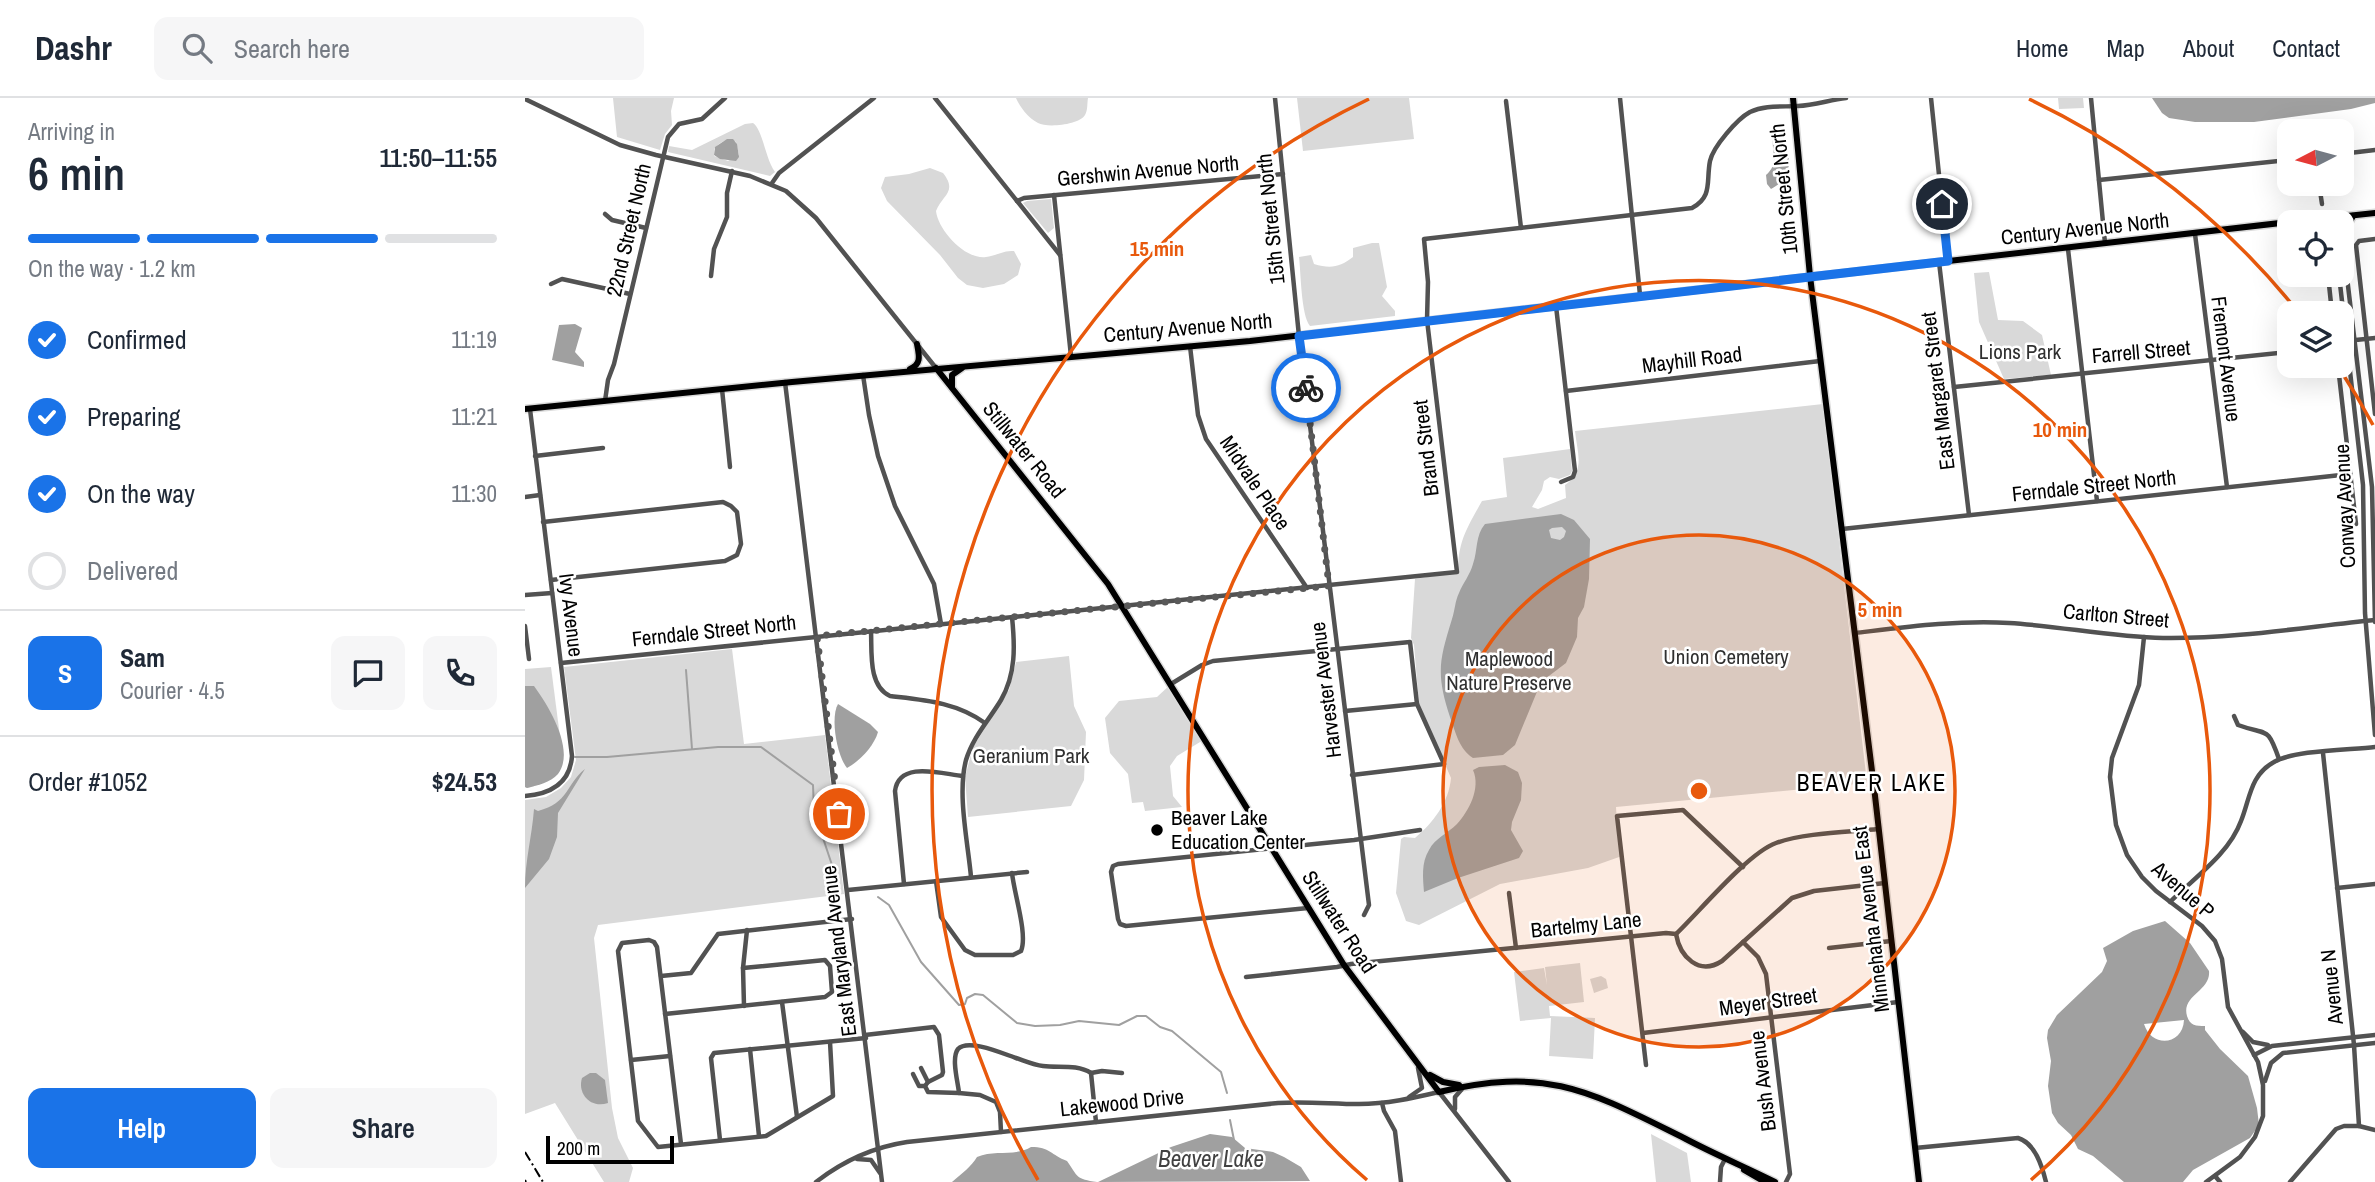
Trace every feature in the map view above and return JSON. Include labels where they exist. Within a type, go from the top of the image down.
[{"type":"main road","name":"10th Street North","points":[[1793,102],[1810,276]]},
{"type":"main road","name":"Century Avenue North","points":[[2354,216],[2375,213]]},
{"type":"main road","name":"Century Avenue North","points":[[785,382],[1299,336],[2277,224]]},
{"type":"main road","name":"Minnehaha Avenue East","points":[[1810,276],[1919,1182]]},
{"type":"main road","points":[[906,371],[919,362],[917,344]]},
{"type":"main road","points":[[952,389],[953,374],[968,365]]},
{"type":"main road","name":"Stillwater Road","points":[[936,368],[1079,545],[1171,684],[1344,965],[1439,1092]]},
{"type":"main road","points":[[527,409],[785,382]]},
{"type":"main road","points":[[1423,1070],[1443,1082],[1464,1086]]},
{"type":"main road","points":[[1439,1092],[1464,1086],[1527,1080],[1573,1087],[1618,1105],[1725,1160],[1776,1182]]},
{"type":"main road","points":[[1740,1167],[1765,1182]]},
{"type":"street","name":"22nd Street North","points":[[605,401],[668,137],[674,127],[702,119],[725,98]]},
{"type":"street","points":[[772,183],[779,173],[874,98]]},
{"type":"street","points":[[935,98],[1060,255]]},
{"type":"street","name":"15th Street North","points":[[1275,98],[1299,336]]},
{"type":"street","points":[[1620,98],[1640,295]]},
{"type":"street","points":[[1506,101],[1521,228],[1675,211],[1700,204],[1708,189],[1710,160],[1716,147],[1749,113],[1793,102],[1846,98]]},
{"type":"street","points":[[1931,98],[1948,261]]},
{"type":"street","points":[[2091,98],[2105,244]]},
{"type":"street","points":[[525,99],[620,145],[732,171],[772,183],[792,195],[811,212],[936,368]]},
{"type":"street","points":[[2354,152],[2375,150]]},
{"type":"street","points":[[2099,180],[2277,161]]},
{"type":"street","points":[[711,276],[713,249],[727,217],[727,193],[732,171]]},
{"type":"street","points":[[1618,173],[1627,172]]},
{"type":"street","name":"Gershwin Avenue North","points":[[1017,201],[1024,198],[1283,174]]},
{"type":"street","points":[[1054,195],[1071,356]]},
{"type":"street","points":[[2321,196],[2322,204]]},
{"type":"street","points":[[605,214],[612,220],[646,228]]},
{"type":"street","name":"Brand Street","points":[[1457,572],[1427,320],[1428,282],[1424,239],[1521,228]]},
{"type":"street","name":"Fremont Avenue","points":[[2196,234],[2227,487]]},
{"type":"street","points":[[2363,411],[2375,411],[2357,242],[2375,239]]},
{"type":"street","points":[[2068,248],[2098,501]]},
{"type":"street","name":"East Margaret Street","points":[[1939,262],[1969,516]]},
{"type":"street","points":[[551,284],[562,279],[631,294]]},
{"type":"street","name":"Conway Avenue","points":[[2348,287],[2373,499],[2375,621]]},
{"type":"street","points":[[1555,305],[1575,471],[1573,477],[1561,482]]},
{"type":"street","name":"Harvester Avenue","points":[[1299,336],[1369,907],[1364,915]]},
{"type":"street","points":[[2355,340],[2375,338]]},
{"type":"street","name":"Midvale Place","points":[[1190,346],[1198,415],[1206,439],[1307,588]]},
{"type":"street","name":"Farrell Street","points":[[1954,387],[2277,353]]},
{"type":"street","name":"Mayhill Road","points":[[1566,391],[1821,361]]},
{"type":"street","points":[[863,375],[878,456],[900,517],[934,584],[941,624]]},
{"type":"street","points":[[2339,378],[2356,524]]},
{"type":"street","name":"Conway Avenue","points":[[2351,378],[2364,500],[2366,621],[2375,735]]},
{"type":"street","name":"East Maryland Avenue","points":[[785,382],[882,1182]]},
{"type":"street","points":[[722,389],[730,467]]},
{"type":"street","name":"Ivy Avenue","points":[[525,796],[544,793],[565,779],[571,768],[572,751],[527,409]]},
{"type":"street","points":[[535,456],[603,449]]},
{"type":"street","points":[[2348,457],[2368,455]]},
{"type":"street","name":"Ferndale Street North","points":[[1842,529],[2350,474]]},
{"type":"street","points":[[525,497],[540,495]]},
{"type":"street","points":[[543,522],[718,502],[728,504],[737,512],[741,544],[737,555],[725,561],[551,580]]},
{"type":"street","name":"Ferndale Street North","points":[[561,663],[1457,572]]},
{"type":"street","points":[[525,595],[552,593]]},
{"type":"street","points":[[971,877],[963,776],[971,747],[1002,698],[1010,678],[1015,649],[1012,617]]},
{"type":"street","name":"Carlton Street","points":[[1855,633],[1984,622],[2029,624],[2144,637],[2185,638],[2375,621]]},
{"type":"street","points":[[525,626],[529,659]]},
{"type":"street","points":[[871,631],[875,680],[881,691],[890,696],[951,705],[969,712],[985,723]]},
{"type":"street","name":"Avenue P","points":[[2144,637],[2139,685],[2112,758],[2111,787],[2116,825],[2127,855],[2142,877],[2202,926],[2215,941],[2222,959],[2228,1007],[2261,1070],[2263,1085],[2263,1116],[2255,1138],[2240,1157],[2206,1182]]},
{"type":"street","points":[[1171,684],[1213,662],[1409,642],[1417,704],[1444,764],[1352,775]]},
{"type":"street","points":[[1344,711],[1417,704]]},
{"type":"street","points":[[2234,716],[2238,726],[2263,730],[2270,735],[2279,759]]},
{"type":"street","points":[[2170,902],[2231,840],[2241,823],[2254,781],[2260,772],[2279,759],[2375,747]]},
{"type":"street","name":"Avenue N","points":[[2323,753],[2354,1045],[2359,1126]]},
{"type":"street","points":[[904,884],[894,791],[899,779],[909,772],[963,776]]},
{"type":"street","points":[[1646,1065],[1617,816],[1683,810],[1743,867]]},
{"type":"street","points":[[1878,829],[1784,840],[1759,852],[1676,934],[1685,956],[1696,965],[1705,967],[1719,964],[1786,902],[1799,895],[1885,883]]},
{"type":"street","points":[[1308,908],[1126,926],[1118,919],[1111,872],[1113,866],[1420,830]]},
{"type":"street","points":[[848,890],[1027,872]]},
{"type":"street","points":[[936,881],[941,917],[965,950],[975,955],[1013,955],[1021,951],[1023,943],[1020,910],[1012,873]]},
{"type":"street","points":[[2337,888],[2375,884]]},
{"type":"street","points":[[1509,893],[1516,948]]},
{"type":"street","points":[[661,976],[691,973],[717,934],[852,919]]},
{"type":"street","points":[[744,1006],[743,968],[747,930]]},
{"type":"street","name":"Bartelmy Lane","points":[[1245,977],[1344,965],[1676,934]]},
{"type":"street","points":[[681,1144],[657,947],[649,940],[625,942],[620,945],[618,951],[638,1121],[658,1147],[766,1136],[833,1096],[829,1042]]},
{"type":"street","points":[[1829,948],[1891,941]]},
{"type":"street","name":"Bush Avenue","points":[[1743,942],[1765,968],[1790,1174],[1786,1182]]},
{"type":"street","points":[[665,1014],[825,997],[830,995],[832,989],[830,966],[825,960],[743,968]]},
{"type":"street","points":[[782,1002],[797,1117]]},
{"type":"street","name":"Meyer Street","points":[[1643,1033],[1898,1002]]},
{"type":"street","points":[[2236,1025],[2253,1042],[2272,1046],[2375,1035]]},
{"type":"street","points":[[720,1140],[711,1058],[716,1052],[829,1042],[931,1026],[937,1029],[942,1075],[919,1086],[913,1074]]},
{"type":"street","points":[[2263,1085],[2271,1063],[2283,1053],[2375,1043]]},
{"type":"street","points":[[959,1093],[955,1057],[957,1050],[969,1044],[1039,1065],[1068,1066],[1091,1073],[1122,1073]]},
{"type":"street","points":[[2254,1055],[2272,1046]]},
{"type":"street","points":[[750,1049],[759,1136]]},
{"type":"street","points":[[631,1060],[670,1056]]},
{"type":"street","points":[[1405,1100],[1422,1088],[1416,1060]]},
{"type":"street","points":[[921,1068],[928,1092],[980,1095],[996,1102],[1000,1112],[1001,1132]]},
{"type":"street","points":[[1091,1073],[1096,1122]]},
{"type":"street","points":[[1455,1113],[1455,1097],[1464,1086]]},
{"type":"street","points":[[1439,1092],[1509,1182]]},
{"type":"street","name":"Lakewood Drive","points":[[816,1182],[853,1159],[878,1148],[907,1142],[1278,1103],[1382,1103],[1439,1092]]},
{"type":"street","points":[[1382,1103],[1395,1130],[1401,1182]]},
{"type":"street","points":[[2290,1182],[2336,1129],[2359,1126],[2375,1130]]},
{"type":"street","points":[[1915,1148],[2011,1138],[2025,1140],[2036,1154],[2046,1182]]},
{"type":"street","points":[[1914,1140],[1925,1147]]},
{"type":"street","points":[[853,1159],[871,1160],[877,1167],[882,1182]]},
{"type":"street","points":[[1720,1182],[1721,1167],[1725,1160]]},
{"type":"street","points":[[2215,1176],[2220,1182]]},
{"type":"green space","points":[[613,98],[674,98],[672,125],[665,134],[660,150],[617,137]]},
{"type":"green space","points":[[1016,98],[1088,98],[1086,113],[1082,118],[1070,123],[1042,125],[1025,112]]},
{"type":"green space","points":[[1297,98],[1409,98],[1414,139],[1303,151]]},
{"type":"green space","points":[[2058,98],[2083,98],[2084,108],[2059,109]]},
{"type":"green space","points":[[753,123],[759,132],[775,172],[770,176],[668,152],[669,146],[692,150],[745,124]],"holes":[[[731,139],[736,142],[739,155],[728,161],[714,156],[714,149],[722,142]]]},
{"type":"green space","points":[[930,168],[943,173],[949,185],[936,211],[947,235],[961,249],[978,257],[1014,251],[1021,264],[1018,275],[1004,284],[983,288],[967,285],[887,201],[881,188],[885,177]]},
{"type":"green space","points":[[1051,199],[1054,228],[1048,233],[1023,203]]},
{"type":"green space","points":[[1379,243],[1387,287],[1382,296],[1395,311],[1395,316],[1310,326],[1303,304],[1299,257],[1311,255],[1314,264],[1335,266],[1353,257],[1353,248]]},
{"type":"green space","name":"Lions Park","points":[[1989,272],[1998,320],[2023,321],[2042,335],[2051,375],[2004,379],[1979,322],[1974,273]]},
{"type":"green space","points":[[1823,404],[1867,783],[1616,807],[1622,856],[1588,868],[1500,884],[1419,925],[1406,921],[1396,893],[1401,839],[1415,838],[1434,819],[1447,795],[1451,778],[1419,704],[1414,645],[1411,638],[1415,579],[1458,572],[1462,543],[1482,501],[1507,497],[1503,458],[1570,449],[1570,475],[1559,479],[1550,477],[1544,481],[1532,507],[1538,509],[1566,498],[1565,485],[1576,474],[1579,461],[1575,431]]},
{"type":"green space","points":[[732,649],[744,744],[825,735],[844,894],[598,925],[594,938],[612,1108],[618,1138],[633,1168],[629,1182],[604,1182],[555,1103],[525,1114],[525,800],[546,797],[561,788],[571,777],[576,760],[564,667]]},
{"type":"green space","name":"Geranium Park","points":[[1069,656],[1074,706],[1086,732],[1084,780],[1071,806],[968,817],[965,777],[973,747],[1009,690],[1016,662]]},
{"type":"green space","points":[[551,667],[563,760],[557,772],[549,779],[527,788],[525,669]]},
{"type":"green space","points":[[1171,684],[1205,739],[1177,756],[1170,766],[1173,796],[1182,807],[1145,811],[1143,802],[1132,803],[1128,774],[1110,753],[1105,718],[1119,701],[1157,697]]},
{"type":"green space","points":[[1580,963],[1584,1002],[1549,1006],[1550,1016],[1595,1018],[1593,1059],[1549,1056],[1551,1018],[1520,1021],[1514,972],[1544,968],[1547,985],[1545,967]]},
{"type":"green space","points":[[1601,976],[1606,979],[1608,988],[1594,993],[1590,979]]},
{"type":"green space","points":[[1651,1134],[1687,1153],[1691,1182],[1656,1182]]},
{"type":"water","points":[[2152,98],[2375,98],[2375,103],[2351,109],[2254,122],[2195,122],[2169,118]]},
{"type":"water","points":[[1773,137],[1781,137],[1785,144],[1789,166],[1784,179],[1771,189],[1766,175],[1774,162]]},
{"type":"water","points":[[727,139],[733,139],[737,144],[739,157],[736,161],[720,159],[714,155],[715,147]]},
{"type":"water","points":[[575,324],[582,328],[575,352],[584,362],[584,367],[552,360],[559,325]]},
{"type":"water","points":[[1561,514],[1574,520],[1590,539],[1589,579],[1584,607],[1578,618],[1577,637],[1566,663],[1541,682],[1515,745],[1503,755],[1473,758],[1461,745],[1454,729],[1443,689],[1441,668],[1457,599],[1472,568],[1478,538],[1485,524]],"holes":[[[1562,527],[1566,531],[1564,537],[1560,540],[1551,538],[1549,530]]]},
{"type":"water","points":[[525,686],[534,686],[546,704],[558,728],[564,753],[563,764],[555,777],[527,788],[525,787]]},
{"type":"water","points":[[838,704],[878,732],[866,753],[847,768],[840,755],[836,737],[835,718]]},
{"type":"water","points":[[1505,765],[1518,772],[1522,783],[1521,800],[1511,830],[1523,851],[1519,858],[1424,892],[1423,871],[1426,855],[1435,842],[1466,813],[1475,792],[1473,770]]},
{"type":"water","points":[[585,769],[558,813],[557,837],[549,859],[525,888],[534,809],[538,811],[556,803]]},
{"type":"water","points":[[2165,921],[2190,943],[2209,971],[2206,984],[2188,1003],[2188,1019],[2194,1025],[2205,1026],[2205,1030],[2220,1049],[2248,1076],[2257,1108],[2259,1125],[2250,1138],[2193,1170],[2183,1182],[2124,1182],[2093,1156],[2078,1149],[2071,1135],[2052,1113],[2048,1086],[2051,1061],[2048,1030],[2057,1015],[2102,972],[2107,961],[2103,948],[2133,931]],"holes":[[[2184,1020],[2178,1035],[2167,1041],[2153,1037],[2144,1024]]]},
{"type":"water","points":[[596,1073],[605,1080],[608,1103],[596,1104],[584,1095],[582,1078]]},
{"type":"water","name":"Beaver Lake","points":[[1210,1134],[1232,1137],[1245,1148],[1273,1152],[1284,1157],[1301,1167],[1310,1181],[1098,1182],[1171,1147]]},
{"type":"water","name":"Beaver Lake","points":[[1031,1147],[1042,1148],[1067,1161],[1078,1176],[1097,1182],[952,1182],[977,1157],[991,1153],[1018,1152]]},
{"type":"waterway","points":[[686,670],[692,749]]},
{"type":"waterway","points":[[575,757],[607,757],[718,747],[761,747],[813,785],[814,811],[832,865]]},
{"type":"waterway","points":[[878,897],[889,905],[921,962],[959,1005],[965,1004],[967,998],[975,994],[983,995],[1017,1023],[1035,1026],[1079,1021],[1119,1025],[1137,1016],[1146,1016],[1160,1027],[1172,1031],[1221,1072],[1227,1093]]},
{"type":"waterway","points":[[1230,1120],[1234,1140]]},
{"type":"railway","points":[[525,1152],[543,1182]]},
{"type":"way so far","points":[[839,814],[817,636],[1329,586],[1306,388]]},
{"type":"place","name":"Beaver Lake Education Center","points":[[1157,830]]},
{"type":"district","name":"BEAVER LAKE","points":[[1872,783]]},
{"type":"route","points":[[1306,388],[1299,336],[1948,261],[1942,204]]},
{"type":"park label","name":"Union Cemetery","points":[[1726,657]]},
{"type":"park label","name":"Maplewood Nature Preserve","points":[[1509,671]]}]
